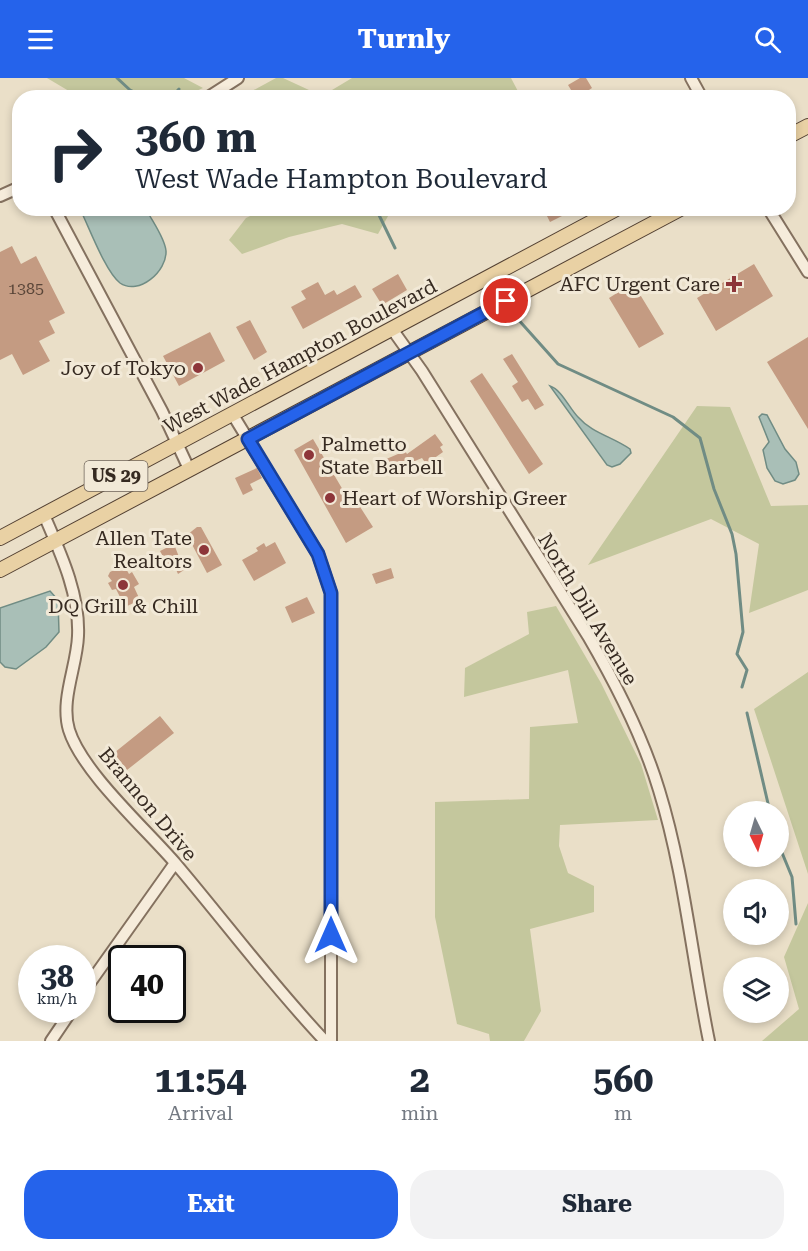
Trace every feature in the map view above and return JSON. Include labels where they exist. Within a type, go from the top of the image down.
[{"type":"main road","name":"West Wade Hampton Boulevard","points":[[0,538],[603,216]]},
{"type":"main road","name":"US 29","points":[[0,570],[667,216]]},
{"type":"street","points":[[219,90],[238,78]]},
{"type":"street","points":[[58,216],[189,469]]},
{"type":"street","points":[[773,216],[808,272]]},
{"type":"street","name":"North Dill Avenue","points":[[392,329],[422,371],[588,636],[611,678],[648,759],[665,812],[709,1041]]},
{"type":"street","points":[[232,415],[318,554],[331,593],[331,1041]]},
{"type":"street","name":"Brannon Drive","points":[[44,514],[67,569],[78,624],[77,658],[67,707],[71,736],[119,803],[175,863],[236,939],[325,1041]]},
{"type":"street","points":[[96,974],[175,863]]},
{"type":"street","points":[[51,1041],[63,1023]]},
{"type":"green space","points":[[47,78],[184,78],[203,88],[199,90],[67,90]]},
{"type":"green space","points":[[276,78],[283,78],[309,90],[254,90]]},
{"type":"green space","points":[[352,78],[511,78],[517,90],[332,90]]},
{"type":"green space","points":[[250,216],[388,216],[378,234],[342,224],[289,237],[242,254],[229,240],[246,218]]},
{"type":"green space","points":[[697,406],[730,407],[771,506],[808,505],[808,590],[749,613],[759,544],[711,519],[588,565]]},
{"type":"green space","points":[[556,606],[601,683],[641,764],[658,820],[560,825],[559,846],[568,873],[594,886],[594,912],[530,929],[541,1011],[524,1041],[490,1041],[489,1034],[457,1024],[435,917],[435,802],[529,799],[530,727],[578,723],[568,670],[464,697],[465,668],[529,634],[527,612]]},
{"type":"green space","points":[[808,672],[808,874],[789,816],[789,801],[784,801],[754,709]]},
{"type":"green space","points":[[808,903],[808,1041],[762,1041],[783,1023],[789,1023],[789,1018],[799,1009],[789,974],[789,957],[784,957]]},
{"type":"water","points":[[83,216],[150,216],[161,235],[166,251],[165,259],[157,273],[143,284],[127,286],[114,277]]},
{"type":"water","points":[[550,386],[558,391],[584,422],[630,449],[631,453],[620,464],[612,467],[607,465]]},
{"type":"water","points":[[762,414],[767,415],[785,449],[796,462],[799,474],[795,480],[783,484],[775,481],[767,468],[763,450],[769,442],[759,417]]},
{"type":"water","points":[[50,591],[58,600],[59,632],[46,647],[16,669],[5,667],[0,662],[0,608]]},
{"type":"building","points":[[580,78],[586,78],[592,88],[571,90],[568,85]]},
{"type":"building","points":[[547,216],[562,216],[550,222]]},
{"type":"building","points":[[12,246],[21,264],[36,256],[65,313],[49,321],[55,333],[39,341],[50,361],[23,375],[12,354],[0,360],[0,252]]},
{"type":"building","points":[[754,264],[773,296],[716,331],[697,298]]},
{"type":"building","points":[[398,274],[407,290],[382,305],[372,289]]},
{"type":"building","points":[[318,282],[325,295],[334,290],[337,295],[355,285],[362,297],[303,329],[291,307],[306,299],[301,291]]},
{"type":"building","points":[[633,283],[664,334],[639,348],[609,298]]},
{"type":"building","points":[[250,320],[267,352],[254,360],[236,327]]},
{"type":"building","points":[[210,332],[225,361],[179,386],[163,356]]},
{"type":"building","points":[[808,337],[808,429],[767,362]]},
{"type":"building","points":[[512,354],[544,405],[535,410],[528,399],[522,402],[512,386],[518,382],[503,359]]},
{"type":"building","points":[[482,373],[543,464],[529,474],[470,381]]},
{"type":"building","points":[[435,434],[443,445],[440,447],[443,452],[426,464],[422,458],[389,472],[384,460],[405,451],[407,454]]},
{"type":"building","points":[[313,439],[350,502],[355,499],[373,527],[346,543],[294,450]]},
{"type":"building","points":[[257,468],[262,478],[250,484],[253,490],[243,495],[235,478]]},
{"type":"building","name":"Allen Tate Realtors","points":[[197,527],[201,527],[222,565],[207,573],[187,535]]},
{"type":"building","points":[[275,542],[286,563],[254,581],[242,560],[258,551],[256,548],[264,543],[266,547]]},
{"type":"building","points":[[174,544],[184,570],[178,574],[174,565],[169,568],[160,551]]},
{"type":"building","name":"DQ Grill & Chill","points":[[124,565],[129,574],[132,572],[139,584],[134,587],[140,600],[125,607],[116,589],[112,590],[108,583],[112,581],[108,576],[110,572]]},
{"type":"building","points":[[391,568],[394,578],[376,584],[372,574]]},
{"type":"building","points":[[307,597],[315,613],[292,623],[285,607]]},
{"type":"building","points":[[160,716],[174,733],[127,770],[114,753]]},
{"type":"waterway","points":[[117,78],[130,90]]},
{"type":"waterway","points":[[379,216],[395,248]]},
{"type":"waterway","points":[[516,317],[558,364],[673,417],[700,438],[714,489],[732,534],[736,554],[743,632],[737,654],[747,670],[742,687]]},
{"type":"waterway","points":[[747,713],[767,801]]},
{"type":"waterway","points":[[788,867],[792,877],[796,924]]},
{"type":"place","name":"AFC Urgent Care","points":[[734,284]]},
{"type":"place","name":"Joy of Tokyo","points":[[198,368]]},
{"type":"place","name":"Palmetto State Barbell","points":[[309,455]]},
{"type":"place","name":"Heart of Worship Greer","points":[[330,498]]},
{"type":"place","name":"Allen Tate Realtors","points":[[204,550]]},
{"type":"place","name":"DQ Grill & Chill","points":[[123,585]]},
{"type":"route","points":[[331,935],[331,593],[318,554],[248,439],[506,301]]}]
